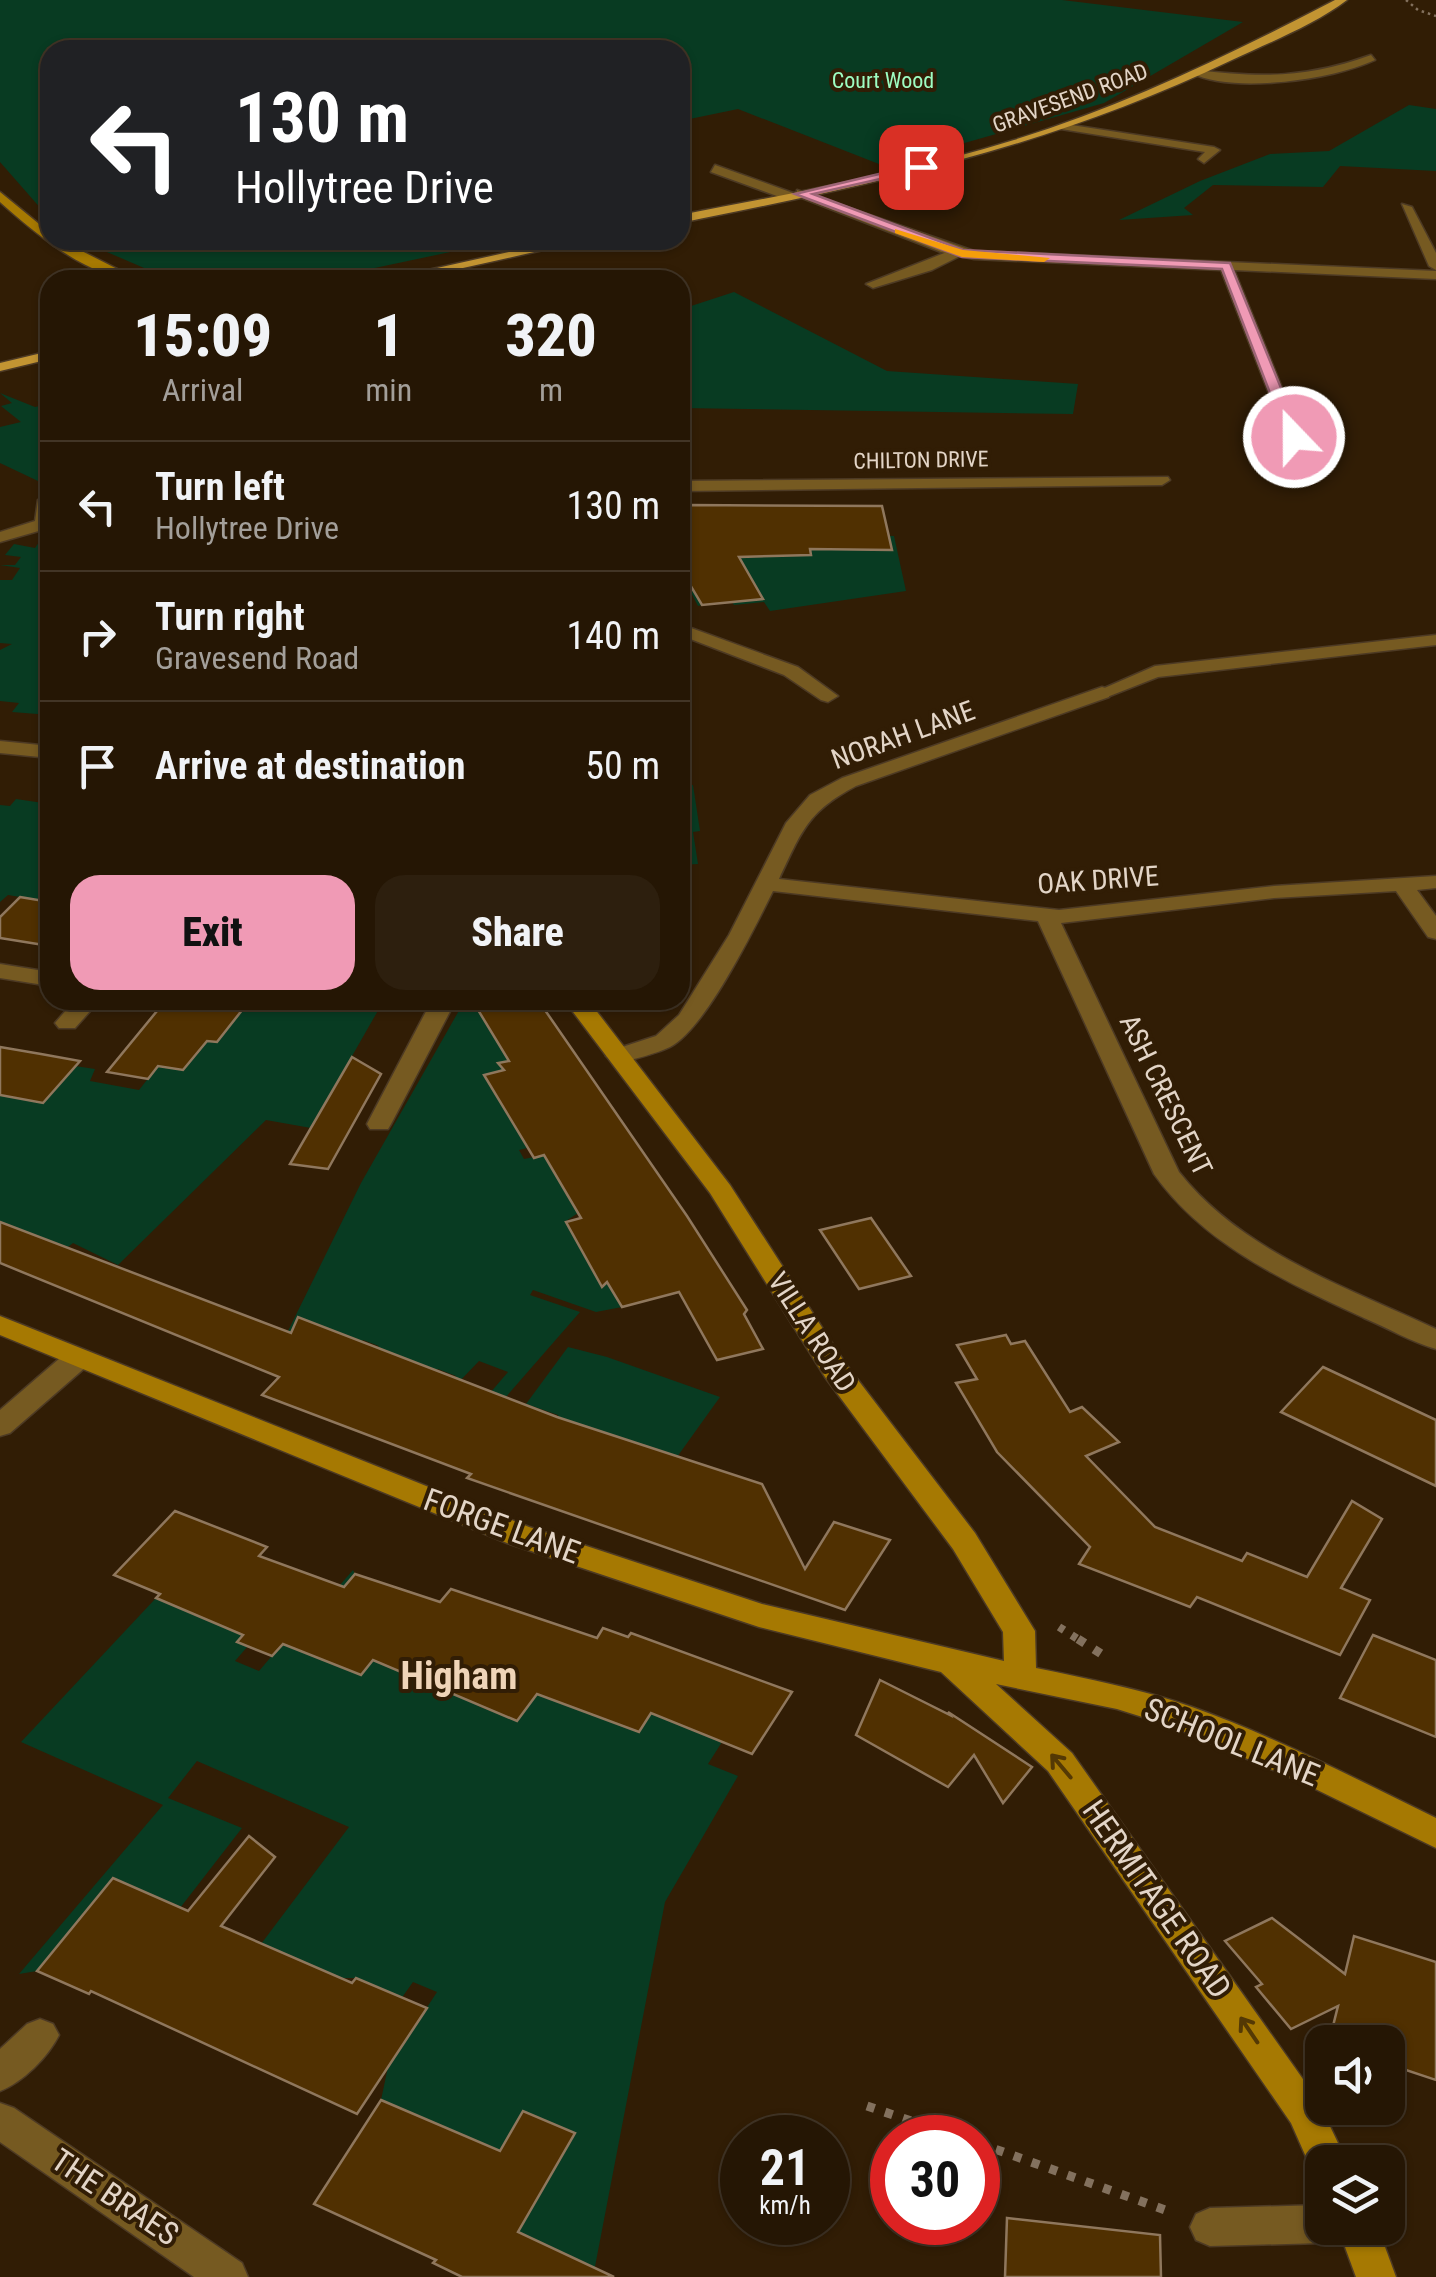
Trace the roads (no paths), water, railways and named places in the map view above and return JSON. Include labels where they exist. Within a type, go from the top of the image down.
[{"type":"main road","name":"GRAVESEND ROAD","points":[[690,218],[965,158],[1064,127],[1196,73],[1342,0]]},
{"type":"main road","points":[[438,270],[534,250]]},
{"type":"main road","points":[[0,367],[40,357]]},
{"type":"street","points":[[1196,73],[1232,77],[1328,74],[1366,60],[1324,58]]},
{"type":"street","points":[[1064,127],[1213,149],[1204,159]]},
{"type":"street","points":[[715,169],[957,252],[1436,275]]},
{"type":"street","points":[[0,196],[40,231]]},
{"type":"street","points":[[1406,207],[1436,266]]},
{"type":"street","points":[[70,250],[112,270]]},
{"type":"street","points":[[873,284],[928,267],[957,252]]},
{"type":"street","points":[[1226,266],[1294,437]]},
{"type":"street","name":"CHILTON DRIVE","points":[[690,486],[1162,480]]},
{"type":"street","points":[[0,538],[40,525]]},
{"type":"street","points":[[690,632],[791,672],[828,696]]},
{"type":"street","points":[[690,646],[708,640]]},
{"type":"street","name":"NORAH LANE","points":[[618,1056],[664,1041],[688,1019],[740,935],[796,823],[833,789],[1155,672],[1436,640]]},
{"type":"street","points":[[1102,692],[1147,693]]},
{"type":"street","points":[[0,747],[40,751]]},
{"type":"street","name":"OAK DRIVE","points":[[764,884],[1047,917],[1103,914],[1237,896],[1436,882]]},
{"type":"street","points":[[1401,883],[1436,932]]},
{"type":"street","name":"ASH CRESCENT","points":[[1047,917],[1167,1174],[1184,1199],[1213,1226],[1238,1242],[1436,1340]]},
{"type":"street","points":[[0,971],[40,978]]},
{"type":"street","points":[[67,1024],[79,1010]]},
{"type":"street","points":[[379,1124],[439,1010]]},
{"type":"street","name":"VILLA ROAD","points":[[584,1010],[722,1190],[836,1370],[964,1542],[1018,1631],[1020,1676]]},
{"type":"street","name":"FORGE LANE","points":[[0,1325],[518,1534],[759,1614],[1020,1676]]},
{"type":"street","points":[[0,1426],[77,1359]]},
{"type":"street","name":"HERMITAGE ROAD","points":[[951,1662],[1060,1762],[1304,2111],[1320,2145]]},
{"type":"street","name":"SCHOOL LANE","points":[[1020,1676],[1117,1697],[1201,1724],[1436,1834]]},
{"type":"street","points":[[0,2074],[40,2036]]},
{"type":"street","name":"THE BRAES","points":[[0,2120],[228,2277]]},
{"type":"street","points":[[1210,2227],[1305,2224]]},
{"type":"street","points":[[1364,2245],[1376,2277]]},
{"type":"district","name":"Higham","points":[[459,1676]]},
{"type":"park label","name":"Court Wood","points":[[883,80]]}]
